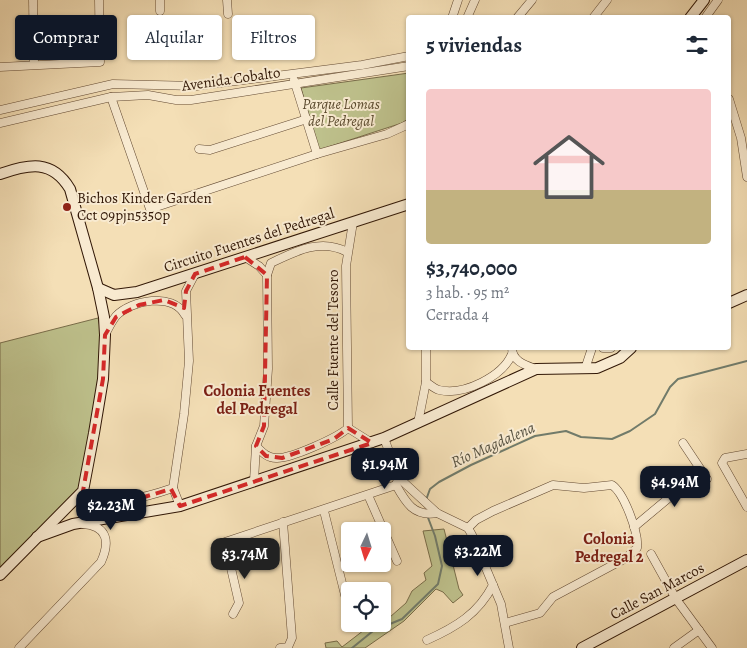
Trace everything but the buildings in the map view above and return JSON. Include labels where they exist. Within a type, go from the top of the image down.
[{"type":"street","points":[[33,0],[34,64]]},
{"type":"street","points":[[0,67],[100,62],[99,0]]},
{"type":"street","points":[[160,0],[160,11]]},
{"type":"street","points":[[227,0],[228,14]]},
{"type":"street","points":[[453,15],[458,0]]},
{"type":"street","points":[[468,15],[475,0]]},
{"type":"street","points":[[520,15],[532,0]]},
{"type":"street","points":[[596,15],[608,0]]},
{"type":"street","points":[[692,15],[704,0]]},
{"type":"street","points":[[707,15],[718,0]]},
{"type":"street","name":"Avenida Cobalto","points":[[0,110],[113,84],[196,86],[293,74],[406,56]]},
{"type":"street","name":"Avenida Cobalto","points":[[0,123],[111,97],[148,95],[176,100],[191,100],[406,66]]},
{"type":"street","points":[[293,74],[317,154]]},
{"type":"street","points":[[111,97],[150,209],[317,154],[387,134],[406,125]]},
{"type":"street","points":[[731,106],[741,138],[747,177]]},
{"type":"street","points":[[199,149],[210,150],[306,119]]},
{"type":"street","points":[[0,174],[37,166],[56,171],[63,178],[70,189],[98,288],[105,335],[103,379],[83,491],[0,574]]},
{"type":"street","name":"Circuito Fuentes del Pedregal","points":[[98,288],[122,296],[406,205]]},
{"type":"street","name":"Calle Fuente del Tesoro","points":[[348,428],[346,354],[347,252],[353,222]]},
{"type":"street","name":"Calle Fuente del Tesoro","points":[[267,274],[271,263],[299,250],[321,245],[336,246],[347,252]]},
{"type":"street","points":[[245,257],[267,274],[266,398],[264,426],[256,446],[254,481]]},
{"type":"street","points":[[180,506],[173,488],[185,405],[188,361],[186,291],[195,274]]},
{"type":"street","points":[[731,302],[747,295]]},
{"type":"street","points":[[105,335],[121,312],[160,300],[176,304],[186,317]]},
{"type":"street","points":[[418,423],[426,382],[426,350]]},
{"type":"street","points":[[585,369],[591,350]]},
{"type":"street","points":[[37,537],[73,524],[180,506],[372,443],[536,370],[585,369],[608,365],[629,350]]},
{"type":"street","points":[[426,382],[439,390],[466,388],[491,378],[508,365],[512,351]]},
{"type":"street","points":[[512,351],[524,365],[536,370]]},
{"type":"street","name":"Calle Fuente del Tesoro","points":[[348,428],[372,443]]},
{"type":"street","name":"Calle Fuente del Tesoro","points":[[256,446],[266,456],[282,458],[334,439],[348,428]]},
{"type":"street","points":[[384,438],[399,478],[433,511],[468,528],[493,584],[505,623],[509,648]]},
{"type":"street","points":[[683,443],[707,479]]},
{"type":"street","points":[[747,454],[725,458],[722,465],[747,507]]},
{"type":"street","points":[[634,527],[700,470]]},
{"type":"street","points":[[399,478],[396,486],[405,502],[413,510],[433,511]]},
{"type":"street","points":[[468,528],[476,520],[523,497],[554,485],[564,484],[584,488],[612,485],[619,490],[634,527],[637,548],[626,558],[553,597],[540,613],[505,623]]},
{"type":"street","points":[[233,614],[239,603],[225,542],[396,486]]},
{"type":"street","points":[[83,491],[94,498],[134,500],[173,488]]},
{"type":"street","points":[[368,495],[397,560]]},
{"type":"street","points":[[324,510],[342,582]]},
{"type":"street","points":[[280,648],[288,647],[292,638],[282,522]]},
{"type":"street","points":[[19,648],[101,562],[108,548],[107,541],[97,528],[86,524],[73,524]]},
{"type":"street","points":[[651,554],[676,598],[712,648]]},
{"type":"street","name":"Calle San Marcos","points":[[588,647],[747,560]]},
{"type":"street","points":[[427,640],[457,625],[475,612],[485,600],[493,584]]},
{"type":"street","points":[[674,648],[699,630]]},
{"type":"highlighted area","points":[[245,257],[267,275],[264,426],[256,446],[266,456],[282,458],[334,439],[348,428],[372,443],[180,506],[171,489],[134,500],[94,498],[83,491],[103,379],[105,335],[116,317],[139,305],[164,300],[184,308],[186,291],[195,274]]},
{"type":"green space","name":"Parque Lomas del Pedregal","points":[[406,73],[406,120],[319,150],[301,88]]},
{"type":"green space","points":[[98,318],[102,336],[103,379],[83,491],[0,575],[0,343]]},
{"type":"green space","points":[[444,529],[459,589],[463,595],[453,603],[443,592],[436,589],[404,621],[391,630],[391,616],[406,603],[412,591],[426,580],[424,573],[432,566],[423,531]]},
{"type":"green space","points":[[362,632],[388,632],[365,648],[326,648],[325,643],[337,641],[342,647]]},
{"type":"waterway","name":"Río Magdalena","points":[[426,500],[430,489],[439,482],[471,465],[535,436],[566,431],[581,437],[612,439],[630,431],[655,414],[670,387],[678,379],[747,361]]},
{"type":"waterway","name":"Río Magdalena","points":[[352,648],[373,631],[402,619],[438,584],[442,566],[435,536],[427,515]]},
{"type":"place","name":"Bichos Kinder Garden Cct 09pjn5350p","points":[[67,207]]},
{"type":"district","name":"Colonia Fuentes del Pedregal","points":[[257,400]]},
{"type":"district","name":"Colonia Pedregal 2","points":[[609,548]]}]
